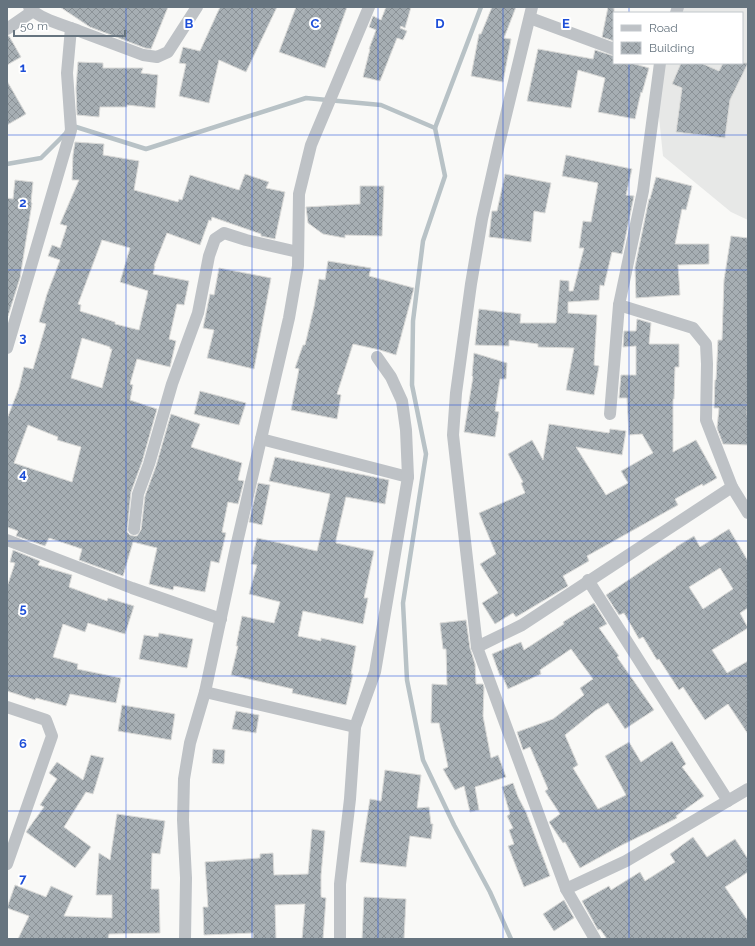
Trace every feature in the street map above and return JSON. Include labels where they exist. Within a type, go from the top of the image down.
[{"type":"street","points":[[7,29],[31,9],[71,28],[143,55],[157,57],[168,52],[197,7]]},
{"type":"street","points":[[185,939],[186,878],[183,820],[184,779],[190,743],[205,692],[289,318],[298,266],[299,194],[311,145],[369,7]]},
{"type":"street","points":[[595,939],[566,890],[477,647],[453,435],[471,284],[482,219],[531,12],[613,49]]},
{"type":"street","points":[[7,348],[71,130],[67,73],[71,28]]},
{"type":"street","points":[[610,414],[619,305],[643,191],[657,64]]},
{"type":"street","points":[[134,529],[138,494],[149,464],[172,384],[198,314],[209,256],[215,239],[224,233],[246,240],[298,252]]},
{"type":"street","points":[[619,305],[693,328],[706,344],[706,420],[732,487],[746,505]]},
{"type":"street","points":[[340,939],[340,884],[350,799],[355,727],[375,672],[408,477],[406,430],[402,401],[392,377],[377,357]]},
{"type":"street","points":[[261,439],[408,477]]},
{"type":"street","points":[[477,647],[522,625],[588,580],[732,487]]},
{"type":"street","points":[[7,540],[132,588],[221,619]]},
{"type":"street","points":[[588,580],[728,801]]},
{"type":"street","points":[[205,692],[355,727]]},
{"type":"street","points":[[7,707],[46,720],[52,736],[7,864]]},
{"type":"street","points":[[566,890],[626,861],[748,789]]},
{"type":"shaded area","points":[[675,7],[748,7],[748,220],[731,212],[663,156],[656,88],[662,64],[743,64],[743,12],[674,12]]},
{"type":"building","points":[[60,7],[168,7],[151,49],[90,27]]},
{"type":"building","points":[[220,7],[277,7],[246,72],[219,60],[209,103],[179,96],[186,64],[179,63],[183,47],[200,51]]},
{"type":"building","points":[[296,7],[347,7],[325,68],[279,52]]},
{"type":"building","points":[[386,7],[411,7],[405,28],[401,26],[400,28],[407,31],[403,40],[397,38],[380,81],[363,77],[369,49],[376,30],[369,27],[373,16],[381,20]]},
{"type":"building","points":[[492,7],[516,7],[504,38],[511,39],[503,82],[471,76],[479,34],[481,34]]},
{"type":"building","points":[[608,7],[614,8],[613,41],[602,37]]},
{"type":"building","points":[[7,36],[9,36],[21,57],[7,65]]},
{"type":"building","points":[[538,49],[593,59],[595,50],[613,56],[613,64],[635,64],[649,68],[642,93],[641,92],[635,119],[598,112],[605,78],[578,70],[571,108],[527,101]]},
{"type":"building","points":[[78,62],[103,63],[103,68],[143,68],[141,73],[158,75],[155,108],[127,105],[127,107],[100,107],[99,117],[77,115],[76,88]]},
{"type":"building","points":[[748,63],[730,100],[725,138],[676,132],[682,88],[672,84],[681,64],[703,64],[719,71],[722,64]]},
{"type":"building","points":[[7,81],[26,114],[7,125]]},
{"type":"building","points":[[75,142],[104,144],[103,155],[139,161],[134,190],[178,202],[179,199],[182,200],[190,175],[239,190],[245,174],[269,182],[266,188],[285,192],[275,239],[261,236],[261,234],[212,217],[211,221],[209,220],[200,245],[167,233],[154,266],[153,274],[189,281],[184,305],[177,304],[169,339],[176,341],[170,367],[137,359],[130,384],[133,385],[130,400],[157,409],[142,462],[131,492],[127,532],[130,535],[137,536],[141,530],[145,496],[156,466],[171,414],[200,424],[191,447],[242,463],[238,480],[244,481],[238,504],[228,502],[222,532],[226,533],[219,563],[211,561],[205,592],[174,586],[173,590],[149,584],[157,548],[133,542],[123,576],[79,560],[82,549],[49,538],[45,546],[16,536],[18,531],[7,527],[7,419],[19,388],[24,367],[33,369],[46,324],[39,322],[47,294],[60,260],[48,256],[52,245],[60,248],[67,226],[60,224],[79,180],[72,180]],"holes":[[[102,240],[130,248],[120,282],[148,291],[139,330],[115,324],[115,322],[80,311],[81,305],[78,304]],[[82,338],[112,349],[102,388],[71,378]],[[28,425],[58,437],[57,440],[81,447],[72,482],[14,463]]]},
{"type":"building","points":[[566,155],[632,169],[626,195],[634,196],[622,254],[612,252],[604,286],[600,285],[599,300],[568,302],[568,313],[597,315],[594,365],[599,366],[594,395],[566,390],[574,348],[538,347],[538,344],[509,340],[509,346],[475,345],[479,309],[521,314],[520,323],[556,323],[560,280],[569,281],[569,291],[573,291],[584,248],[579,248],[583,221],[591,222],[598,183],[562,176]]},
{"type":"building","points":[[505,174],[551,183],[545,213],[534,211],[531,242],[489,237],[492,211],[497,211]]},
{"type":"building","points":[[656,177],[692,186],[686,210],[682,209],[675,244],[709,244],[709,264],[678,265],[680,295],[636,298],[635,267],[649,199]]},
{"type":"building","points":[[15,180],[33,182],[32,203],[20,278],[7,316],[7,198],[13,199]]},
{"type":"building","points":[[360,186],[384,186],[382,236],[345,235],[345,238],[323,234],[308,223],[306,207],[360,204]]},
{"type":"building","points":[[731,236],[748,238],[748,445],[723,444],[717,428],[719,408],[714,408],[718,340],[722,340],[724,280]]},
{"type":"building","points":[[328,261],[371,268],[369,276],[414,288],[396,355],[353,344],[337,394],[341,395],[337,419],[291,410],[299,369],[295,368],[303,345],[305,345],[319,279],[325,280]]},
{"type":"building","points":[[219,268],[271,278],[254,369],[207,358],[214,330],[203,328],[210,294],[214,295]]},
{"type":"building","points":[[637,319],[651,323],[649,344],[679,344],[679,367],[675,367],[673,399],[673,452],[696,440],[717,478],[703,486],[702,484],[675,499],[678,505],[587,556],[589,561],[563,576],[568,586],[516,617],[513,613],[495,624],[482,603],[498,593],[480,564],[496,554],[479,513],[525,493],[521,483],[523,482],[508,454],[532,440],[543,460],[549,424],[609,433],[610,429],[626,431],[622,455],[576,447],[606,495],[628,483],[621,471],[653,453],[642,434],[629,435],[627,398],[619,398],[621,375],[636,375],[636,346],[623,347],[624,331],[636,331]]},
{"type":"building","points":[[474,353],[507,363],[506,379],[500,379],[495,411],[499,412],[495,437],[464,432],[473,377]]},
{"type":"building","points":[[200,391],[246,403],[239,425],[194,414]]},
{"type":"building","points":[[275,457],[389,480],[385,504],[346,497],[336,540],[336,543],[374,551],[364,598],[368,598],[363,624],[303,611],[298,636],[321,641],[321,638],[356,646],[351,674],[353,674],[346,705],[292,693],[293,689],[231,675],[238,646],[236,646],[242,616],[274,623],[280,602],[249,594],[257,565],[251,564],[257,538],[317,551],[330,494],[269,481]]},
{"type":"building","points":[[258,483],[270,485],[262,525],[249,522]]},
{"type":"building","points":[[729,529],[748,561],[748,608],[740,613],[748,628],[712,650],[727,673],[748,661],[748,734],[728,704],[705,720],[683,687],[679,690],[659,659],[657,660],[643,637],[639,639],[624,613],[619,615],[606,595],[694,536],[700,547]],"holes":[[[720,568],[733,589],[703,609],[689,587]]]},
{"type":"building","points":[[13,550],[40,561],[38,565],[72,575],[69,587],[107,601],[108,598],[134,606],[125,634],[88,623],[85,632],[63,624],[53,657],[78,664],[77,669],[121,678],[116,703],[70,694],[66,706],[36,698],[35,700],[7,691],[7,587],[15,563],[10,562]]},
{"type":"building","points":[[594,603],[607,624],[599,628],[619,656],[617,657],[654,710],[625,729],[608,703],[595,711],[565,735],[578,765],[573,768],[598,809],[626,795],[605,756],[629,742],[641,762],[672,741],[686,764],[682,767],[704,796],[676,816],[677,818],[620,846],[580,868],[565,842],[563,843],[549,822],[560,814],[545,791],[548,789],[530,747],[523,750],[517,732],[553,719],[584,695],[580,688],[593,679],[571,649],[540,670],[541,674],[508,689],[502,675],[500,676],[492,654],[521,642],[524,650],[564,624],[563,622]]},
{"type":"building","points":[[466,620],[470,648],[475,664],[476,684],[483,684],[484,687],[483,716],[491,758],[498,755],[506,777],[475,787],[479,810],[470,812],[464,786],[455,790],[443,769],[448,767],[439,723],[431,723],[432,684],[447,685],[446,649],[443,649],[440,623]]},
{"type":"building","points":[[159,633],[193,639],[187,668],[139,659],[144,635],[158,637]]},
{"type":"building","points":[[122,705],[175,714],[171,740],[118,731]]},
{"type":"building","points":[[236,711],[259,715],[256,733],[232,729]]},
{"type":"building","points":[[213,749],[225,750],[224,764],[212,763]]},
{"type":"building","points":[[91,755],[104,758],[93,794],[86,792],[64,827],[91,847],[75,868],[26,832],[44,807],[40,805],[57,779],[49,773],[57,762],[83,780]]},
{"type":"building","points":[[385,770],[421,775],[417,808],[429,807],[431,824],[433,824],[431,839],[410,836],[406,867],[360,862],[370,799],[381,801]]},
{"type":"building","points":[[513,783],[526,812],[550,876],[524,887],[508,846],[514,844],[509,830],[513,828],[507,816],[510,814],[502,787]]},
{"type":"building","points":[[117,814],[165,821],[160,854],[152,853],[151,889],[159,889],[160,933],[109,934],[108,939],[18,939],[29,916],[7,908],[15,885],[46,897],[51,886],[73,896],[64,916],[112,918],[112,895],[96,895],[99,853],[110,860]]},
{"type":"building","points":[[312,829],[325,831],[321,875],[321,897],[326,898],[323,939],[302,939],[305,904],[275,905],[276,939],[253,939],[253,933],[204,935],[203,907],[208,907],[205,862],[260,858],[260,854],[273,853],[274,875],[308,874]]},
{"type":"building","points":[[693,837],[707,857],[735,839],[748,859],[748,872],[725,887],[748,921],[748,939],[607,939],[600,929],[598,930],[582,901],[609,886],[611,890],[640,872],[645,881],[675,862],[670,854]]},
{"type":"building","points":[[364,897],[406,899],[404,939],[362,939]]},
{"type":"building","points":[[564,900],[574,918],[554,931],[543,914]]},
{"type":"waterway","points":[[481,7],[435,128],[445,176],[423,241],[413,321],[412,385],[426,454],[403,603],[407,680],[423,760],[454,825],[490,892],[511,939]]},
{"type":"waterway","points":[[71,128],[73,126],[146,149],[306,98],[381,105],[435,128]]},
{"type":"waterway","points":[[7,164],[41,158],[66,133]]}]
